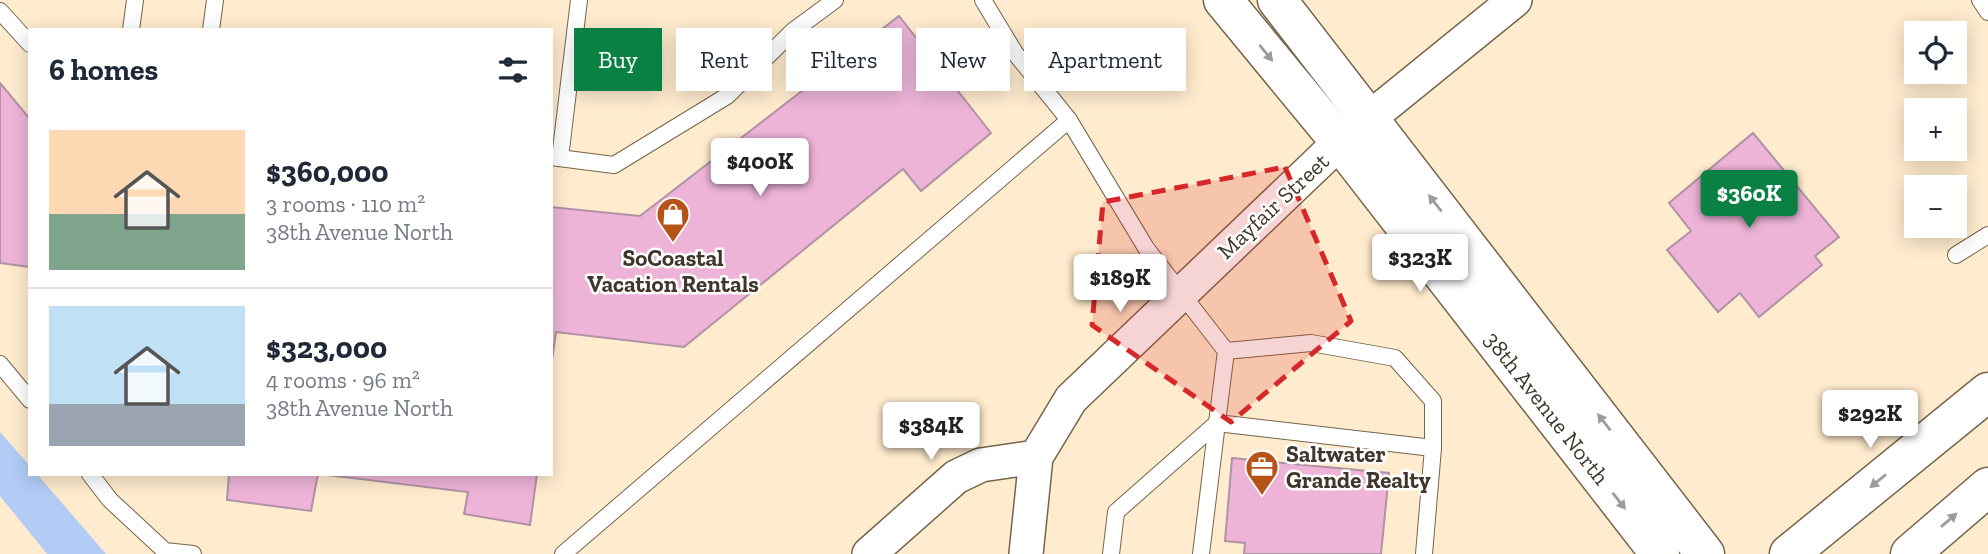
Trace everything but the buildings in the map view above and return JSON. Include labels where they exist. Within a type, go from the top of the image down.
[{"type":"main road","name":"38th Avenue North","points":[[1223,0],[1340,142],[1660,554]]},
{"type":"main road","name":"38th Avenue North","points":[[1277,0],[1705,554]]},
{"type":"main road","points":[[1789,554],[1988,392]]},
{"type":"main road","points":[[1910,554],[1988,487]]},
{"type":"street","name":"Mayfair Street","points":[[1026,554],[1036,457],[1071,399],[1340,142],[1515,0]]},
{"type":"street","points":[[869,554],[956,477],[981,465],[1036,457]]},
{"type":"lane","points":[[131,28],[135,0]]},
{"type":"lane","points":[[211,28],[215,0]]},
{"type":"lane","points":[[579,0],[555,158],[614,165],[727,96],[793,31],[835,0]]},
{"type":"lane","points":[[983,0],[1015,53],[1069,120],[1146,248],[1226,351],[1201,554]]},
{"type":"lane","points":[[1980,0],[1988,12]]},
{"type":"lane","points":[[0,11],[28,42]]},
{"type":"lane","points":[[563,554],[1069,120]]},
{"type":"lane","points":[[1956,255],[1988,235]]},
{"type":"lane","points":[[1226,351],[1311,343],[1395,358],[1433,401],[1433,448],[1424,554]]},
{"type":"lane","points":[[0,364],[28,398]]},
{"type":"lane","points":[[1111,554],[1116,512],[1217,423],[1433,448]]},
{"type":"lane","points":[[92,476],[110,500],[165,551],[192,554]]},
{"type":"highlighted area","points":[[1285,167],[1351,321],[1231,422],[1092,325],[1103,202]]},
{"type":"water","points":[[0,432],[28,464],[28,476],[39,476],[106,554],[47,554],[0,496]]},
{"type":"place","name":"SoCoastal Vacation Rentals","points":[[673,244]]},
{"type":"place","name":"Saltwater Grande Realty","points":[[1262,497]]}]
